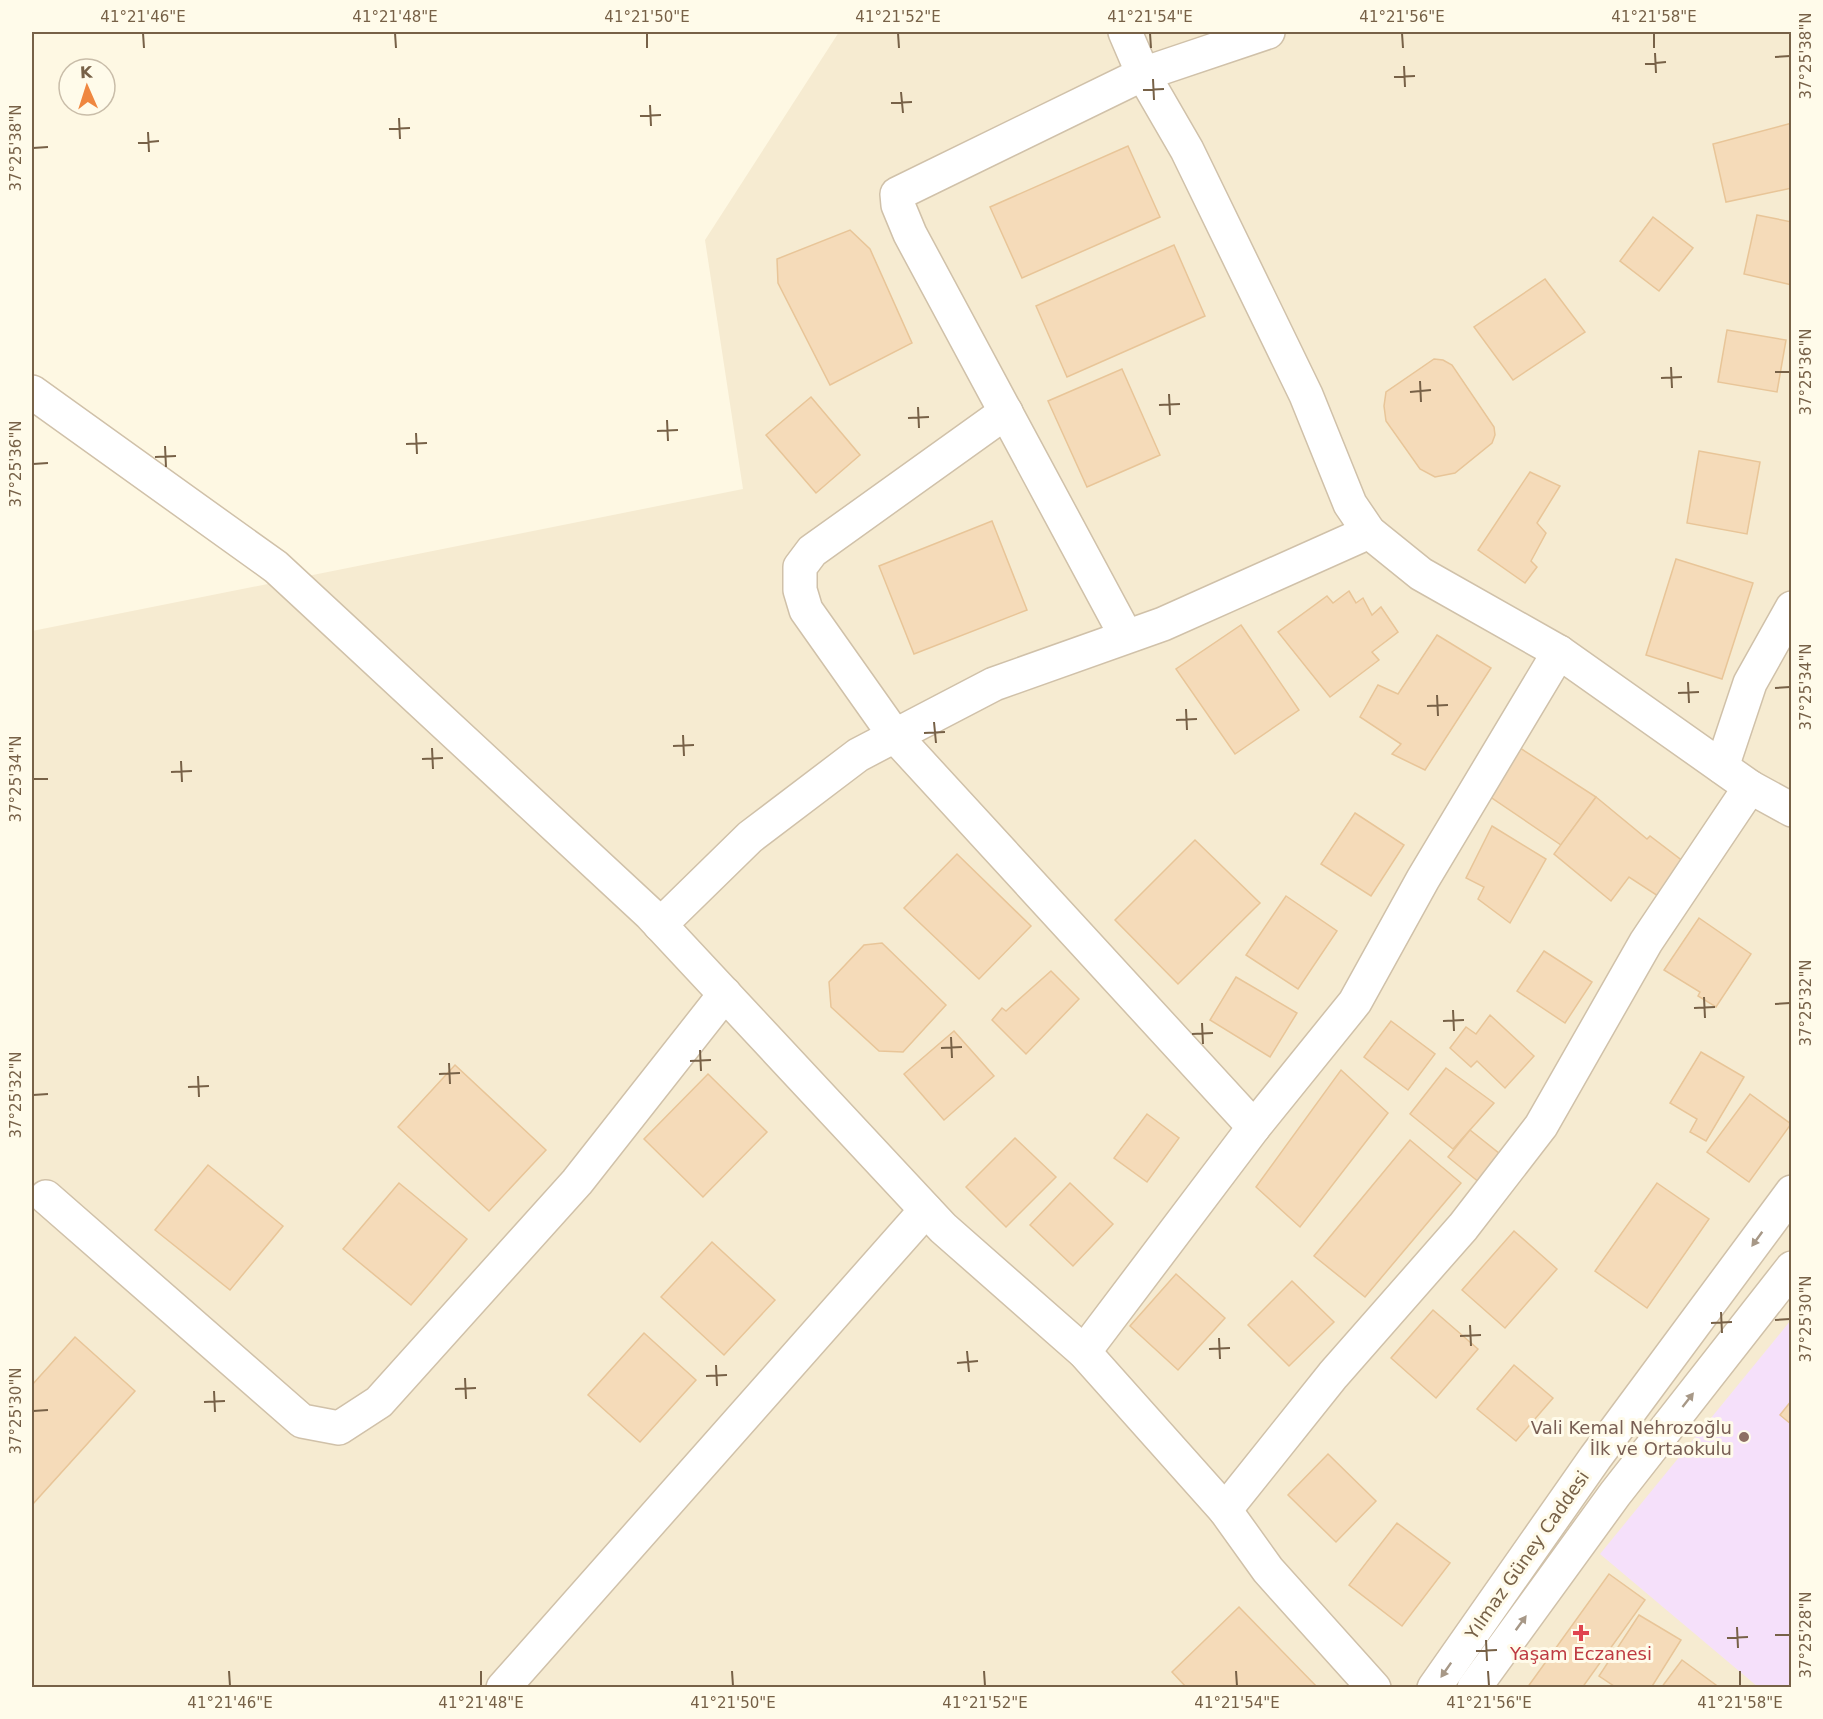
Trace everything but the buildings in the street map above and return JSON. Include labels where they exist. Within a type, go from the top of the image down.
[{"type":"street","points":[[1125,32],[1143,74],[1187,150],[1306,395],[1350,504],[1369,532],[1421,574],[1559,652],[1750,787],[1791,810]]},
{"type":"street","points":[[1126,636],[910,234],[898,205],[897,194],[1143,74],[1268,32]]},
{"type":"street","points":[[32,392],[276,567],[660,925],[943,1228],[1084,1352],[1225,1510],[1268,1570],[1374,1688]]},
{"type":"street","points":[[1006,412],[812,551],[800,567],[800,590],[806,610],[895,736],[1254,1127]]},
{"type":"street","points":[[660,925],[750,837],[858,755],[994,684],[1163,624],[1369,532]]},
{"type":"street","points":[[1722,767],[1750,683],[1791,608]]},
{"type":"street","points":[[1084,1352],[1254,1127],[1355,1002],[1423,879],[1559,652]]},
{"type":"street","points":[[1225,1510],[1333,1375],[1463,1227],[1541,1126],[1646,942],[1750,787]]},
{"type":"street","points":[[46,1197],[302,1421],[339,1428],[379,1402],[577,1182],[725,994]]},
{"type":"street","name":"Yılmaz Güney Caddesi","points":[[1434,1688],[1627,1415],[1791,1192]]},
{"type":"street","points":[[503,1688],[926,1210]]},
{"type":"street","points":[[1474,1688],[1656,1441],[1791,1268]]},
{"type":"street","points":[[1627,1415],[1656,1441]]},
{"type":"shaded area","points":[[839,32],[1791,32],[1791,1687],[32,1688],[32,631],[743,489],[705,240]]},
{"type":"shaded area","name":"Vali Kemal Nehrozoğlu İlk ve Ortaokulu","points":[[1791,1320],[1791,1687],[1758,1687],[1600,1554]]},
{"type":"place","name":"Vali Kemal Nehrozoğlu İlk ve Ortaokulu","points":[[1744,1437]]},
{"type":"place","name":"Yaşam Eczanesi","points":[[1581,1633]]}]
